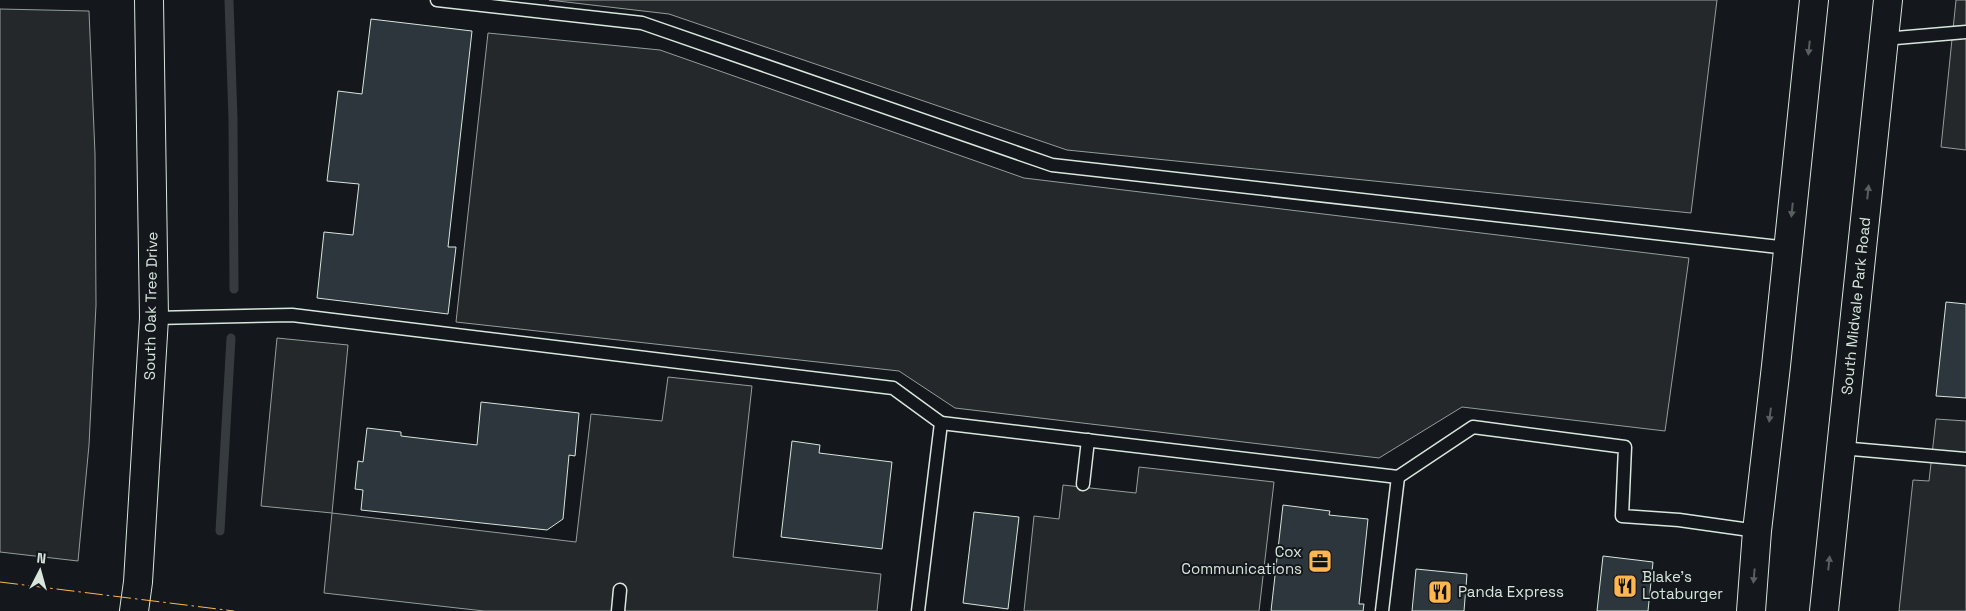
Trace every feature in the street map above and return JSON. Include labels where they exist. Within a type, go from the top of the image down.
[{"type":"main road","name":"South Oak Tree Drive","points":[[134,611],[138,582],[154,318],[149,0]]},
{"type":"main road","points":[[1751,611],[1757,531],[1814,0]]},
{"type":"main road","name":"South Midvale Park Road","points":[[1824,611],[1888,0]]},
{"type":"lane","points":[[437,0],[642,24],[1052,164],[1788,248]]},
{"type":"lane","points":[[1884,39],[1966,32]]},
{"type":"lane","points":[[154,318],[292,315],[865,384],[893,388],[941,423],[1398,477],[1473,427],[1625,447],[1622,516],[1679,520],[1757,531]]},
{"type":"lane","points":[[918,611],[941,423]]},
{"type":"lane","points":[[1083,484],[1088,440]]},
{"type":"lane","points":[[1841,448],[1966,459]]},
{"type":"lane","points":[[1382,611],[1398,477]]},
{"type":"lane","points":[[618,611],[620,590]]},
{"type":"shaded area","points":[[549,0],[1717,0],[1691,213],[1067,150],[669,14]]},
{"type":"shaded area","points":[[1956,0],[1966,0],[1966,150],[1941,147]]},
{"type":"shaded area","points":[[0,9],[89,11],[95,154],[96,305],[89,445],[78,561],[0,552]]},
{"type":"shaded area","points":[[488,33],[660,50],[1024,178],[1689,258],[1665,431],[1462,407],[1379,458],[955,408],[899,371],[456,322]]},
{"type":"shaded area","points":[[277,338],[348,345],[332,513],[261,506]]},
{"type":"shaded area","points":[[668,377],[752,386],[733,557],[881,574],[877,611],[484,611],[324,593],[332,513],[576,542],[591,414],[662,421]]},
{"type":"shaded area","points":[[1936,419],[1966,421],[1966,611],[1899,611],[1913,480],[1929,481]]},
{"type":"shaded area","points":[[1139,467],[1274,482],[1259,611],[1024,611],[1034,516],[1059,519],[1063,485],[1136,493]]},
{"type":"building","points":[[371,19],[472,31],[448,247],[456,247],[448,314],[317,298],[324,232],[353,235],[359,184],[327,181],[338,91],[362,94]]},
{"type":"building","points":[[1946,302],[1966,304],[1966,398],[1936,396]]},
{"type":"building","points":[[481,402],[579,413],[575,456],[569,455],[563,519],[547,530],[361,510],[363,490],[355,489],[358,461],[363,462],[367,428],[401,432],[401,436],[477,445]]},
{"type":"building","points":[[792,441],[820,445],[819,453],[892,462],[882,549],[781,537]]},
{"type":"building","name":"Cox Communications","points":[[1283,505],[1330,511],[1329,515],[1368,519],[1359,604],[1364,604],[1363,611],[1271,611]]},
{"type":"building","points":[[974,512],[1019,517],[1008,609],[963,603]]},
{"type":"building","name":"Blake's Lotaburger","points":[[1603,556],[1653,562],[1648,611],[1597,611]]},
{"type":"building","name":"Panda Express","points":[[1416,569],[1467,574],[1464,611],[1412,611]]},
{"type":"waterway","points":[[229,0],[233,119],[234,289]]},
{"type":"waterway","points":[[220,531],[231,338]]},
{"type":"power","points":[[0,582],[234,611]]},
{"type":"place","name":"Cox Communications","points":[[1320,561]]},
{"type":"place","name":"Blake's Lotaburger","points":[[1625,586]]},
{"type":"place","name":"Panda Express","points":[[1440,592]]}]
